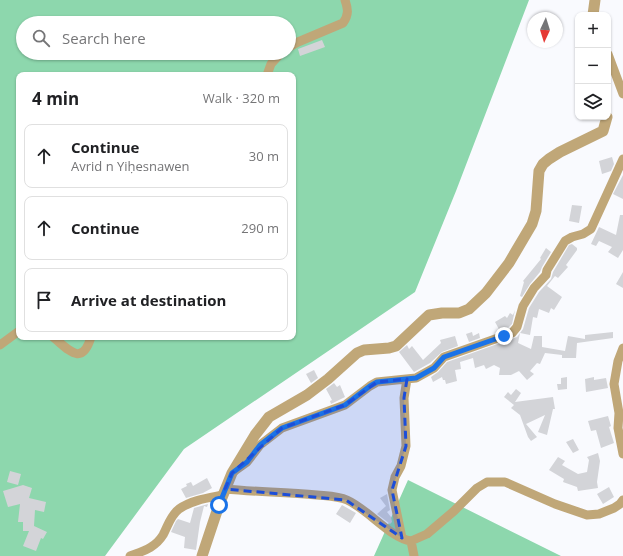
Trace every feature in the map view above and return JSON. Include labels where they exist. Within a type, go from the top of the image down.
[{"type":"street","points":[[296,43],[343,23],[347,18],[348,11],[345,0]]},
{"type":"street","points":[[593,12],[595,0]]},
{"type":"street","points":[[268,72],[271,64],[275,60]]},
{"type":"street","points":[[611,62],[623,94]]},
{"type":"street","points":[[202,556],[232,473],[255,435],[269,417],[308,394],[328,379],[357,353],[364,350],[396,346],[429,315],[459,313],[474,305],[501,275],[532,224],[536,211],[539,171],[543,164],[560,152],[603,130],[606,120]]},
{"type":"street","points":[[232,473],[247,462],[260,445],[282,428],[345,405],[377,382],[416,378],[428,371],[444,357],[512,333],[518,327],[523,306],[534,288],[546,275],[547,270],[565,241],[591,229],[623,159]]},
{"type":"street","points":[[0,345],[16,333]]},
{"type":"street","points":[[57,340],[72,353],[77,354],[84,352],[88,347],[90,340]]},
{"type":"street","points":[[623,348],[618,361],[614,384],[619,413],[618,428],[623,454]]},
{"type":"street","points":[[402,538],[392,490],[395,477],[401,466],[406,446],[404,403],[407,379]]},
{"type":"street","points":[[130,556],[148,550],[155,544],[162,535],[172,516],[179,510],[204,498],[224,492],[303,494],[346,500],[402,538],[411,541],[427,534],[454,511],[477,488],[487,482],[505,482],[555,504],[587,515],[599,514],[622,504]]},
{"type":"street","points":[[411,541],[414,556]]},
{"type":"highlighted area","points":[[407,379],[404,398],[406,446],[392,490],[402,538],[346,500],[225,489],[232,473],[282,428],[345,405],[377,382]]},
{"type":"green space","points":[[0,0],[529,0],[456,191],[415,292],[184,449],[105,556],[0,556]]},
{"type":"green space","points":[[408,480],[561,556],[374,556]]},
{"type":"building","points":[[322,40],[325,47],[300,56],[298,49]]},
{"type":"building","points":[[612,157],[614,164],[611,171],[602,174],[599,161]]},
{"type":"building","points":[[623,175],[623,199],[613,194]]},
{"type":"building","points":[[572,205],[582,206],[579,223],[569,221]]},
{"type":"building","points":[[620,215],[623,215],[623,250],[618,258],[608,252],[612,247],[599,241],[596,246],[591,244],[599,227],[616,235]]},
{"type":"building","points":[[572,244],[577,248],[577,250],[566,265],[568,267],[558,278],[555,276],[547,286],[562,297],[554,310],[551,308],[549,313],[539,309],[537,318],[533,317],[530,335],[520,333],[523,329],[529,308],[539,292],[551,279],[553,272],[569,245]]},
{"type":"building","points":[[546,248],[551,252],[540,272],[522,297],[520,296],[523,281],[541,259],[540,258]]},
{"type":"building","points":[[623,272],[623,288],[616,284]]},
{"type":"building","points":[[515,310],[512,324],[508,328],[500,331],[495,322],[505,316],[507,318],[510,313],[513,315]]},
{"type":"building","points":[[472,332],[473,336],[479,333],[480,338],[469,342],[466,334]]},
{"type":"building","points":[[613,332],[613,338],[577,343],[576,358],[562,358],[562,355],[545,353],[540,364],[537,363],[530,371],[534,374],[527,380],[519,371],[511,375],[499,375],[500,368],[494,365],[486,369],[484,365],[475,368],[473,358],[460,362],[461,369],[455,370],[457,381],[446,384],[442,377],[433,382],[431,377],[447,362],[517,337],[520,333],[518,343],[531,349],[534,336],[542,336],[542,347],[565,351],[568,336],[585,339],[585,335]]},
{"type":"building","points":[[455,336],[458,346],[442,352],[430,363],[414,372],[399,352],[407,345],[409,349],[412,346],[423,360],[441,343],[440,340]]},
{"type":"building","points":[[314,370],[318,378],[311,383],[306,374]]},
{"type":"building","points":[[567,377],[567,389],[558,390],[557,384],[561,384],[561,378]]},
{"type":"building","points":[[594,377],[594,380],[606,378],[608,388],[586,392],[585,379]]},
{"type":"building","points":[[334,383],[337,387],[340,385],[345,397],[331,404],[330,401],[332,400],[326,389]]},
{"type":"building","points":[[516,389],[521,393],[515,402],[553,397],[555,409],[553,409],[547,435],[538,432],[545,415],[526,424],[537,437],[531,441],[528,437],[520,415],[511,408],[514,405],[504,397],[508,392],[511,395]]},
{"type":"building","points":[[608,416],[611,426],[609,427],[614,443],[601,448],[596,430],[591,431],[588,421]]},
{"type":"building","points":[[573,439],[579,450],[573,453],[566,442]]},
{"type":"building","points":[[598,453],[600,461],[597,482],[598,488],[578,491],[577,487],[563,482],[564,479],[549,470],[558,457],[565,461],[562,465],[578,474],[587,472],[589,460],[587,457]]},
{"type":"building","points":[[10,471],[21,474],[18,485],[7,482]]},
{"type":"building","points":[[207,478],[212,488],[203,493],[186,498],[181,489],[187,486],[186,484],[191,482],[193,486]]},
{"type":"building","points":[[23,485],[32,488],[29,498],[46,502],[44,512],[35,510],[34,526],[47,532],[43,539],[41,538],[36,551],[23,546],[29,531],[23,531],[23,522],[18,522],[20,504],[8,507],[3,491]]},
{"type":"building","points":[[609,487],[614,497],[603,504],[597,494]]},
{"type":"building","points":[[387,494],[390,510],[387,512],[391,517],[392,522],[390,524],[377,514],[386,506],[380,498]]},
{"type":"building","points":[[208,504],[207,507],[204,506],[196,550],[184,548],[185,537],[171,532],[176,521],[178,519],[190,523],[194,508]]},
{"type":"building","points":[[342,505],[356,513],[350,523],[336,514]]},
{"type":"route","points":[[219,505],[232,473],[247,462],[260,445],[282,428],[339,408],[377,382],[416,378],[434,368],[444,357],[504,336]]}]
